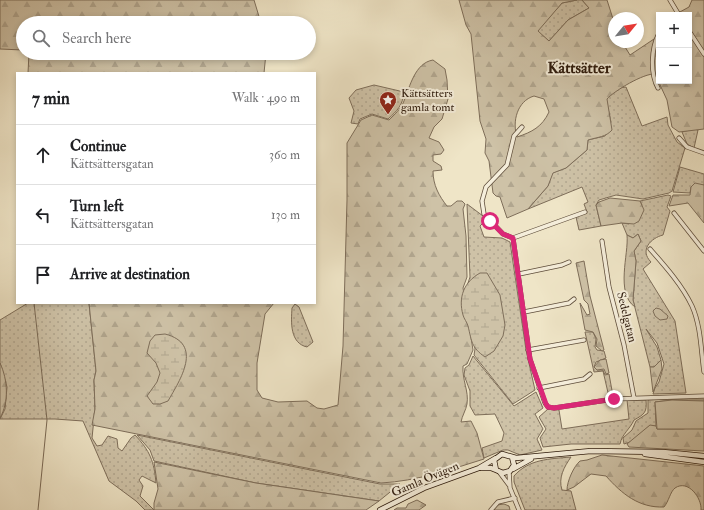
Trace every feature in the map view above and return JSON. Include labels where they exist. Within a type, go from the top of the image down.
[{"type":"main road","name":"Gamla Övägen","points":[[380,510],[424,488],[479,468],[505,454],[520,458],[591,451],[704,456]]},
{"type":"main road","name":"Gamla Övägen","points":[[629,452],[704,462]]},
{"type":"main road","name":"Gamla Övägen","points":[[479,468],[492,468],[498,471],[511,471],[522,463],[540,455]]},
{"type":"main road","points":[[511,471],[514,465],[512,457]]},
{"type":"main road","points":[[496,458],[494,463],[498,471]]},
{"type":"street","points":[[670,0],[677,12]]},
{"type":"street","points":[[692,36],[704,54]]},
{"type":"street","points":[[656,42],[652,70],[658,88]]},
{"type":"street","points":[[522,127],[514,136],[507,165],[483,192],[482,206],[484,214],[503,234],[513,238],[585,212]]},
{"type":"street","points":[[679,138],[687,147],[704,153]]},
{"type":"street","points":[[674,213],[704,251]]},
{"type":"street","points":[[513,238],[528,350],[539,388],[546,404],[551,408],[634,398],[704,396]]},
{"type":"street","name":"Sedelgatan","points":[[602,241],[609,287],[624,345],[634,398]]},
{"type":"street","points":[[650,249],[684,292],[692,307],[695,316],[704,372]]},
{"type":"street","points":[[519,274],[562,265],[569,262]]},
{"type":"street","points":[[524,312],[569,303],[574,299]]},
{"type":"street","points":[[528,350],[584,340]]},
{"type":"street","points":[[539,388],[584,379],[590,374]]},
{"type":"street","points":[[498,471],[510,488],[519,510]]},
{"type":"street","points":[[510,488],[511,471]]},
{"type":"street","points":[[491,510],[498,502],[515,498]]},
{"type":"green space","points":[[0,0],[254,0],[259,16],[16,16],[16,50],[0,49]]},
{"type":"green space","points":[[459,0],[577,0],[562,3],[538,31],[549,41],[568,20],[589,8],[582,0],[607,0],[611,12],[608,12],[608,48],[626,48],[630,55],[640,48],[644,48],[644,46],[656,38],[656,76],[655,74],[650,74],[637,79],[622,87],[607,99],[612,130],[604,135],[588,140],[587,150],[566,168],[553,173],[548,186],[528,209],[507,218],[500,197],[493,193],[489,161],[485,153],[486,139],[480,121],[471,34],[466,25]],"holes":[[[534,96],[544,99],[549,112],[540,125],[532,131],[517,137],[515,125],[517,113],[523,102]]]},
{"type":"green space","points":[[582,0],[589,8],[568,20],[549,41],[537,31],[562,3]]},
{"type":"green space","points":[[692,0],[704,0],[704,129],[679,132],[672,127],[667,100],[660,84],[692,84],[692,12],[680,12],[689,7]]},
{"type":"green space","points":[[29,60],[265,60],[264,72],[28,72]]},
{"type":"green space","points":[[433,60],[445,69],[447,80],[448,99],[442,119],[434,127],[429,138],[439,142],[444,150],[441,154],[433,155],[433,161],[441,166],[442,170],[433,171],[435,186],[447,206],[451,206],[457,201],[462,201],[465,204],[463,209],[466,236],[467,277],[463,288],[473,350],[467,364],[463,366],[463,376],[467,399],[461,422],[471,421],[477,433],[484,459],[446,471],[407,480],[381,483],[92,425],[95,409],[94,380],[96,371],[89,304],[273,304],[265,314],[257,363],[257,390],[262,398],[278,402],[307,401],[317,408],[324,409],[338,405],[343,346],[347,143],[361,120],[372,115],[389,120],[397,112],[403,104],[417,70],[427,62]]},
{"type":"green space","points":[[374,85],[404,92],[399,107],[388,119],[372,114],[360,119],[358,124],[351,123],[354,111],[349,98],[356,90]]},
{"type":"green space","points":[[626,87],[642,126],[667,117],[668,125],[677,142],[685,148],[672,191],[643,199],[616,195],[599,200],[596,205],[601,226],[579,230],[576,217],[587,212],[584,204],[588,202],[582,187],[528,209],[548,186],[552,173],[566,168],[587,150],[588,140],[605,136],[611,122],[606,99],[619,88]]},
{"type":"green space","points":[[694,129],[698,130],[694,148],[687,144],[682,132]]},
{"type":"green space","points":[[680,167],[704,174],[704,185],[691,187],[690,193],[673,192]]},
{"type":"green space","points":[[695,183],[704,185],[704,223],[688,203],[669,206],[673,195],[690,195],[691,187]]},
{"type":"green space","points":[[668,195],[671,196],[667,207],[670,211],[663,235],[654,239],[648,245],[646,253],[651,262],[643,269],[675,321],[686,393],[653,394],[659,382],[664,364],[657,343],[646,329],[657,347],[661,360],[654,367],[650,367],[633,300],[636,261],[634,251],[641,241],[638,234],[633,238],[627,235],[622,223],[629,224],[642,205],[640,201]]},
{"type":"green space","points":[[610,198],[640,201],[644,210],[639,221],[634,224],[622,223],[601,226],[596,205],[599,202]]},
{"type":"green space","points":[[467,204],[487,219],[480,226],[484,237],[502,238],[510,242],[526,350],[535,390],[513,404],[474,355],[475,349],[466,289],[470,277]]},
{"type":"green space","points":[[638,234],[641,241],[634,251],[636,261],[633,300],[635,307],[629,301],[626,293],[624,273],[627,235],[633,238]]},
{"type":"green space","points":[[584,261],[590,296],[604,350],[602,351],[596,346],[597,339],[593,332],[585,330],[580,303],[587,315],[590,314],[588,304],[584,300],[576,263]]},
{"type":"green space","points":[[480,273],[487,273],[500,295],[505,325],[503,336],[494,351],[485,357],[477,350],[471,340],[468,326],[463,316],[461,302],[466,285]]},
{"type":"green space","points":[[26,304],[89,304],[96,371],[94,380],[95,409],[92,438],[97,446],[102,445],[108,436],[117,439],[118,448],[122,451],[131,438],[135,435],[148,451],[154,468],[156,483],[142,476],[139,480],[143,486],[140,496],[154,510],[145,510],[136,501],[109,481],[83,421],[55,419],[0,419],[5,409],[7,387],[0,363],[0,320]]},
{"type":"green space","points":[[295,304],[299,307],[313,342],[307,347],[301,345],[297,341],[293,332],[292,308]]},
{"type":"green space","points":[[656,308],[660,309],[668,316],[667,319],[660,320],[655,316],[653,311]]},
{"type":"green space","points":[[585,332],[593,332],[596,339],[595,347],[597,350],[604,351],[606,358],[596,362],[594,367],[597,370],[603,370],[605,375],[609,374],[613,396],[609,397],[603,371],[594,372]]},
{"type":"green space","points":[[165,334],[177,339],[184,346],[186,363],[183,373],[168,401],[160,404],[153,404],[147,396],[157,382],[160,373],[156,363],[147,353],[150,341],[155,335]]},
{"type":"green space","points":[[473,356],[514,406],[536,392],[543,408],[535,414],[543,429],[537,439],[542,450],[520,455],[508,450],[503,450],[484,458],[482,448],[502,441],[504,433],[495,414],[475,415],[470,406],[470,391],[464,375],[465,368],[469,365]]},
{"type":"green space","points":[[606,359],[609,373],[606,374],[604,369],[597,370],[594,367],[600,360]]},
{"type":"green space","points":[[661,360],[662,369],[653,392],[650,367],[654,367]]},
{"type":"green space","points":[[0,363],[5,377],[6,398],[0,418]]},
{"type":"green space","points":[[704,399],[704,401],[672,400],[655,402],[656,426],[649,426],[633,441],[624,444],[623,438],[632,430],[636,421],[648,413],[648,400]]},
{"type":"green space","points":[[627,400],[646,400],[646,410],[641,416],[634,420],[622,437],[620,444],[571,444],[543,447],[540,438],[546,429],[539,417],[548,409],[559,410],[562,429],[629,419]]},
{"type":"green space","points":[[672,400],[704,401],[704,429],[657,429],[655,402]]},
{"type":"green space","points":[[650,425],[656,426],[657,429],[683,429],[704,425],[704,451],[629,447],[627,444]]},
{"type":"green space","points":[[137,435],[380,484],[400,484],[379,501],[256,483],[154,461],[150,450]]},
{"type":"green space","points":[[602,455],[704,466],[704,510],[701,510],[701,505],[697,495],[685,486],[680,486],[673,490],[664,507],[647,505],[632,499],[618,489],[606,476],[591,474],[574,487],[567,490],[571,474],[575,466],[580,461]]},
{"type":"green space","points":[[571,457],[562,473],[561,486],[562,490],[571,491],[576,510],[525,510],[514,482],[514,476],[520,470],[533,463],[547,459]]},
{"type":"green space","points":[[154,462],[256,483],[379,501],[366,510],[154,510],[154,503],[158,489]]},
{"type":"green space","points":[[417,500],[426,505],[419,510],[394,510],[397,508],[406,508],[408,504]]},
{"type":"green space","points":[[504,504],[509,506],[510,510],[490,510],[497,505]]},
{"type":"waterway","points":[[34,304],[47,420],[38,510]]},
{"type":"place","name":"Kättsätters gamla tomt","points":[[388,115]]},
{"type":"district","name":"Kättsätter","points":[[579,67]]},
{"type":"route","points":[[490,221],[494,223],[503,234],[513,238],[528,350],[534,373],[548,407],[554,408],[614,399]]}]
